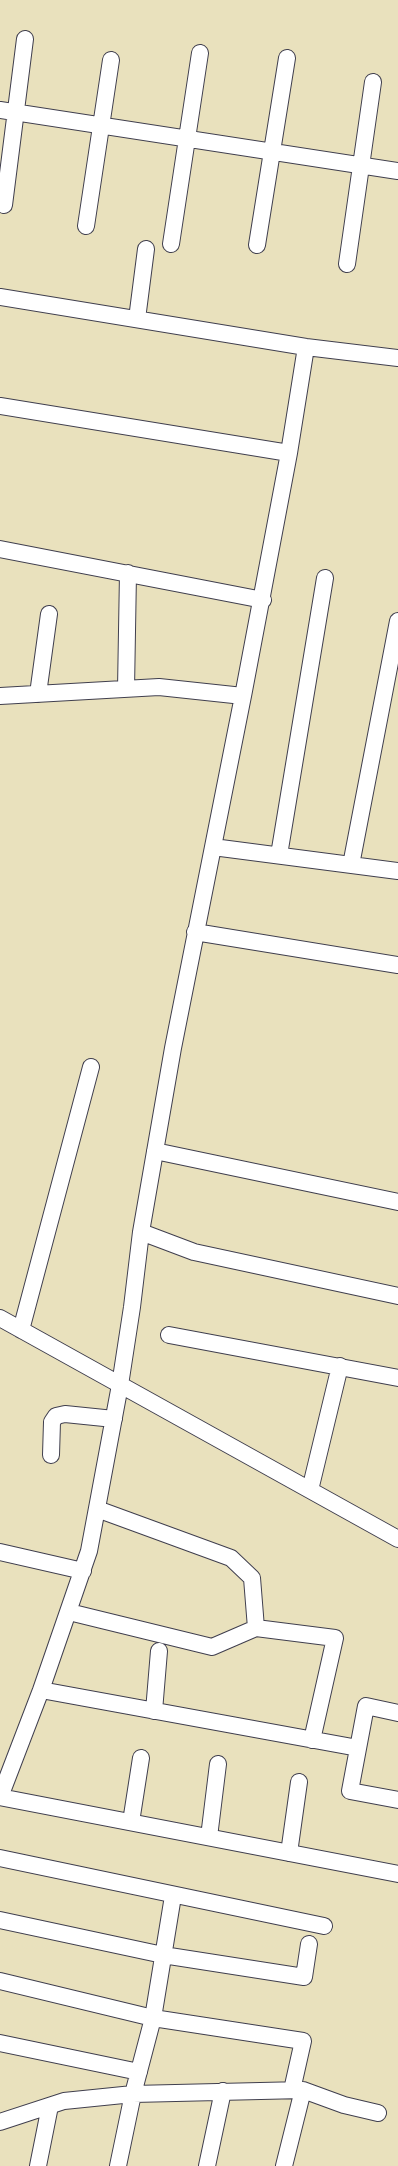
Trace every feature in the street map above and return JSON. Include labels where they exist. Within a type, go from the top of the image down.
[{"type":"street","points":[[4,205],[8,111],[25,39]]},
{"type":"street","points":[[171,244],[200,53]]},
{"type":"street","points":[[257,245],[287,58]]},
{"type":"street","points":[[86,226],[103,126],[111,60]]},
{"type":"street","points":[[348,264],[373,82]]},
{"type":"street","points":[[8,111],[398,171]]},
{"type":"street","points":[[137,319],[146,249]]},
{"type":"street","points":[[0,297],[306,347],[398,358]]},
{"type":"street","points":[[306,347],[263,600],[243,696],[231,767],[195,932],[155,1151],[141,1232],[132,1307],[120,1385],[89,1551],[42,1690],[0,1797],[398,1874]]},
{"type":"street","points":[[0,406],[289,453]]},
{"type":"street","points":[[0,549],[263,600]]},
{"type":"street","points":[[126,689],[128,573]]},
{"type":"street","points":[[279,855],[325,578]]},
{"type":"street","points":[[38,694],[48,614]]},
{"type":"street","points":[[351,864],[398,621]]},
{"type":"street","points":[[0,696],[159,687],[243,696]]},
{"type":"street","points":[[213,847],[398,870]]},
{"type":"street","points":[[195,932],[398,965]]},
{"type":"street","points":[[21,1330],[92,1067]]},
{"type":"street","points":[[155,1151],[398,1202]]},
{"type":"street","points":[[141,1232],[194,1252],[398,1296]]},
{"type":"street","points":[[0,1318],[398,1540]]},
{"type":"street","points":[[169,1335],[398,1378]]},
{"type":"street","points":[[310,1490],[340,1366]]},
{"type":"street","points":[[51,1455],[52,1422],[56,1416],[65,1414],[114,1419]]},
{"type":"street","points":[[97,1509],[231,1558],[252,1578],[256,1628]]},
{"type":"street","points":[[0,1552],[83,1571]]},
{"type":"street","points":[[69,1612],[212,1647],[256,1628],[335,1638],[312,1740]]},
{"type":"street","points":[[154,1711],[159,1651]]},
{"type":"street","points":[[42,1690],[358,1748]]},
{"type":"street","points":[[398,1713],[366,1706],[350,1791],[398,1800]]},
{"type":"street","points":[[131,1822],[141,1758]]},
{"type":"street","points":[[209,1837],[218,1764]]},
{"type":"street","points":[[289,1853],[299,1782]]},
{"type":"street","points":[[0,1858],[173,1896],[324,1926]]},
{"type":"street","points":[[118,2166],[133,2094],[153,2018],[173,1896]]},
{"type":"street","points":[[0,1920],[163,1955],[304,1977],[309,1944]]},
{"type":"street","points":[[0,1981],[153,2018],[303,2042],[298,2090],[284,2166]]},
{"type":"street","points":[[0,2043],[139,2072]]},
{"type":"street","points":[[0,2122],[64,2101],[133,2094],[223,2091],[298,2090],[344,2105],[378,2113]]},
{"type":"street","points":[[207,2166],[223,2091]]},
{"type":"street","points":[[38,2166],[50,2106]]}]
